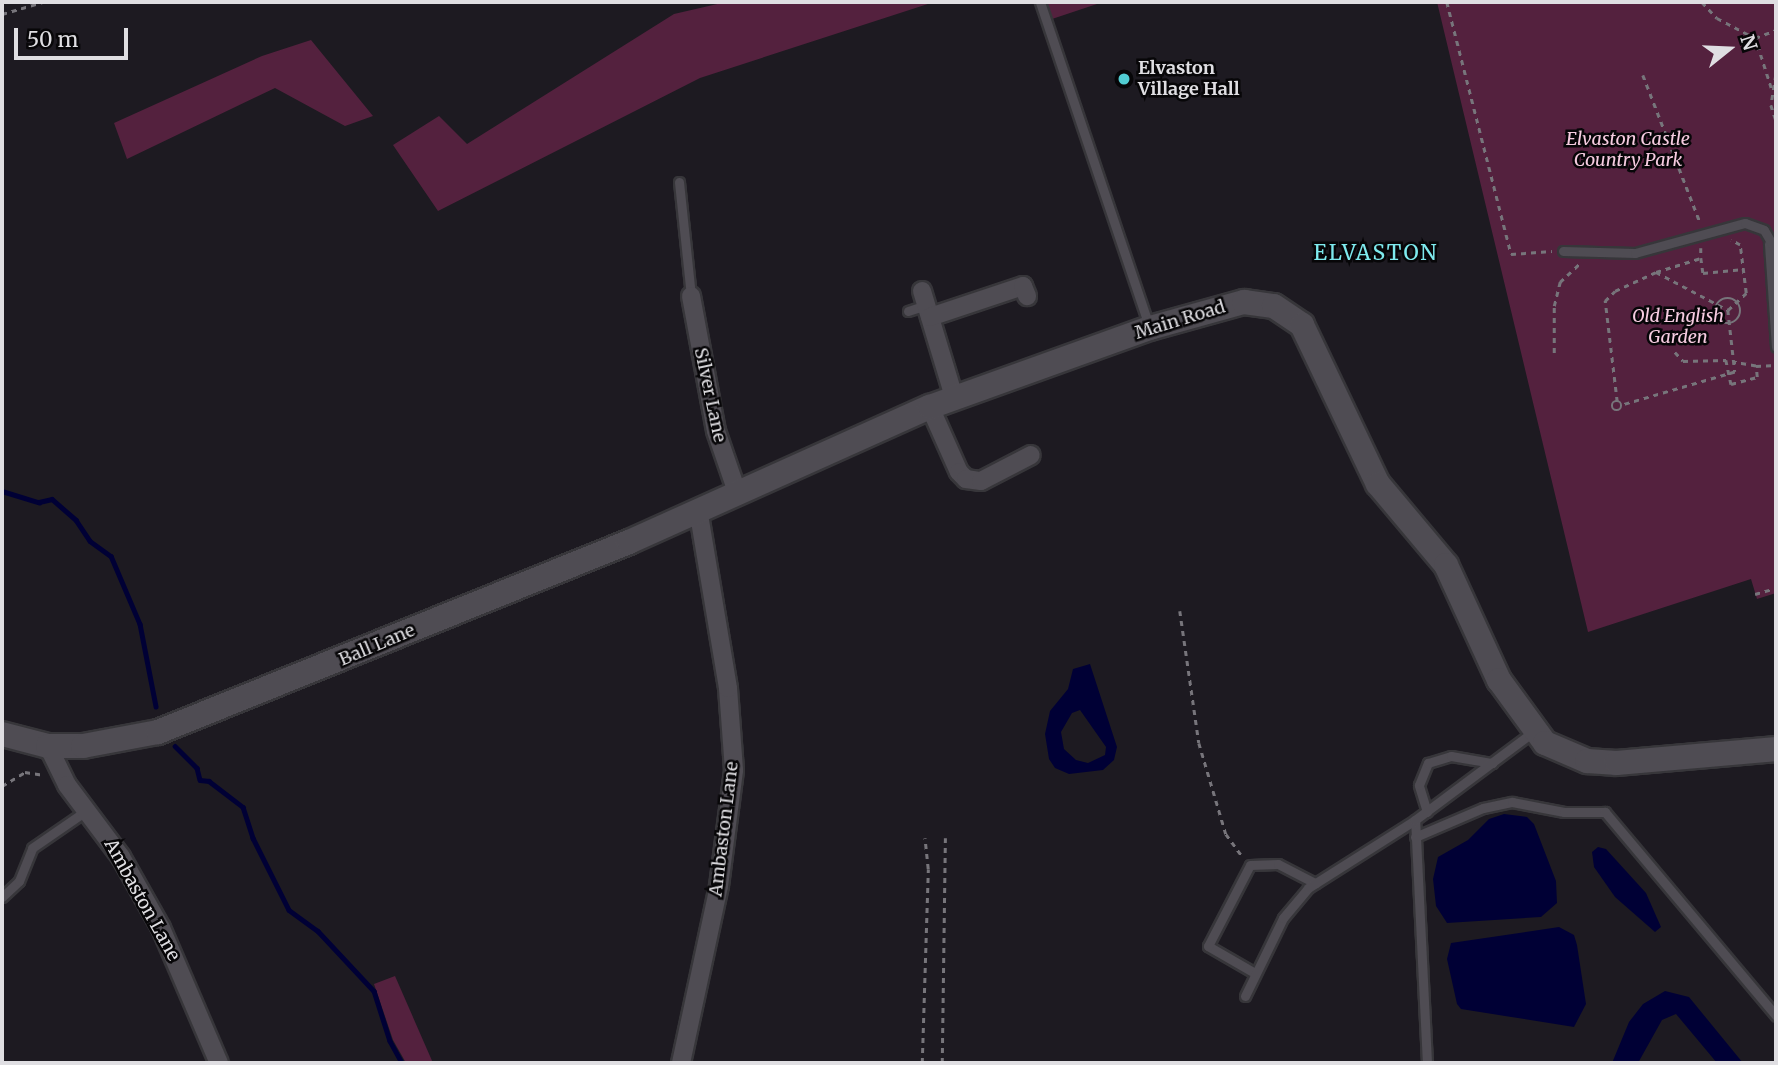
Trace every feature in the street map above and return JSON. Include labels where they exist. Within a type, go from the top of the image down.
[{"type":"main road","name":"Main Road","points":[[698,509],[954,397],[1150,328],[1244,302],[1275,306],[1302,325],[1378,484],[1446,565],[1499,680],[1533,732]]},
{"type":"main road","name":"Ball Lane","points":[[2,734],[48,746],[126,740],[208,714],[698,509]]},
{"type":"main road","points":[[1533,732],[1574,757],[1616,764],[1776,748]]},
{"type":"street","points":[[954,397],[926,304],[1024,286],[1027,296]]},
{"type":"street","name":"Silver Lane","points":[[691,296],[716,430],[737,492]]},
{"type":"street","points":[[930,407],[959,472],[967,479],[981,481],[1031,455]]},
{"type":"street","name":"Ambaston Lane","points":[[681,1063],[719,886],[734,770],[728,688],[698,509]]},
{"type":"street","name":"Ambaston Lane","points":[[48,746],[67,785],[121,857],[160,928],[219,1063]]},
{"type":"lane","points":[[1040,2],[1150,328]]},
{"type":"lane","points":[[679,182],[691,296]]},
{"type":"lane","points":[[1563,251],[1634,253],[1704,232],[1756,224],[1776,251]]},
{"type":"lane","points":[[1768,239],[1776,347]]},
{"type":"lane","points":[[908,311],[926,304]]},
{"type":"lane","points":[[1245,996],[1253,972],[1283,918],[1315,883],[1427,812],[1533,732]]},
{"type":"lane","points":[[1427,812],[1419,785],[1428,763],[1451,756],[1492,763]]},
{"type":"lane","points":[[1415,837],[1483,808],[1512,802],[1564,812],[1605,812],[1776,1016]]},
{"type":"lane","points":[[2,897],[19,881],[32,848],[87,810]]},
{"type":"lane","points":[[1415,820],[1427,1063]]},
{"type":"lane","points":[[1253,972],[1209,946],[1250,865],[1278,864],[1315,883]]},
{"type":"path","points":[[2,14],[43,2]]},
{"type":"path","points":[[1447,2],[1511,254],[1563,251]]},
{"type":"path","points":[[1702,2],[1717,18],[1755,38],[1771,88],[1776,120]]},
{"type":"path","points":[[1755,38],[1776,30]]},
{"type":"path","points":[[1643,75],[1704,232]]},
{"type":"path","points":[[1771,88],[1776,75]]},
{"type":"path","points":[[1721,242],[1731,240],[1740,245],[1744,269],[1746,293],[1728,310]]},
{"type":"path","points":[[1710,245],[1700,248],[1703,273],[1744,269]]},
{"type":"path","points":[[1554,353],[1553,306],[1560,282],[1593,252]]},
{"type":"path","points":[[1701,258],[1631,280],[1605,301],[1617,402],[1615,410],[1622,405],[1735,372],[1728,310]]},
{"type":"path","points":[[1656,272],[1728,310]]},
{"type":"path","points":[[1717,304],[1729,298],[1738,301]]},
{"type":"path","points":[[1729,325],[1741,317],[1738,301]]},
{"type":"path","points":[[1717,304],[1717,318],[1729,325]]},
{"type":"path","points":[[1675,352],[1683,361],[1726,360],[1731,384],[1757,377],[1756,366]]},
{"type":"path","points":[[1734,362],[1756,366],[1776,365]]},
{"type":"path","points":[[1617,402],[1622,405]]},
{"type":"path","points":[[1755,594],[1776,588]]},
{"type":"path","points":[[1180,611],[1192,711],[1215,803],[1226,834],[1250,865]]},
{"type":"path","points":[[2,786],[25,772]]},
{"type":"path","points":[[922,1063],[928,869],[925,838]]},
{"type":"path","points":[[942,1063],[945,838]]},
{"type":"green space","points":[[726,2],[934,2],[700,78],[438,211],[393,145],[439,116],[467,144],[674,14]]},
{"type":"green space","points":[[1046,2],[1103,2],[1052,19]]},
{"type":"green space","name":"Elvaston Castle Country Park","points":[[1437,2],[1776,2],[1776,593],[1757,599],[1751,579],[1588,632]]},
{"type":"green space","points":[[311,40],[373,116],[345,126],[275,88],[127,159],[114,123],[262,56]]},
{"type":"green space","points":[[395,976],[433,1063],[406,1063],[393,1040],[374,984]]},
{"type":"shaded area","points":[[1090,664],[1117,747],[1114,760],[1103,770],[1069,774],[1055,768],[1049,759],[1045,734],[1050,711],[1068,689],[1073,669]],"holes":[[[1080,710],[1106,747],[1105,755],[1088,763],[1076,760],[1064,749],[1061,732],[1072,713]]]},
{"type":"shaded area","points":[[1504,814],[1527,817],[1534,824],[1556,881],[1557,903],[1541,917],[1447,923],[1436,906],[1433,879],[1438,857],[1468,840],[1489,819]]},
{"type":"shaded area","points":[[1598,847],[1606,849],[1646,893],[1661,927],[1655,932],[1615,897],[1594,867],[1592,852]]},
{"type":"shaded area","points":[[1559,927],[1574,935],[1586,1004],[1574,1027],[1461,1009],[1457,1004],[1447,959],[1451,943]]},
{"type":"shaded area","points":[[1665,991],[1689,997],[1743,1063],[1717,1063],[1676,1014],[1662,1020],[1638,1063],[1612,1063],[1629,1022],[1643,1004]]},
{"type":"waterway","points":[[2,491],[39,502],[52,499],[76,520],[90,541],[111,556],[140,624],[156,706]]},
{"type":"waterway","points":[[175,746],[197,768],[200,780],[209,781],[243,807],[253,838],[289,910],[318,931],[374,991],[390,1041],[402,1063]]},
{"type":"place","name":"Elvaston Village Hall","points":[[1124,79]]},
{"type":"district","name":"ELVASTON","points":[[1376,253]]},
{"type":"park label","name":"Old English Garden","points":[[1678,327]]}]
